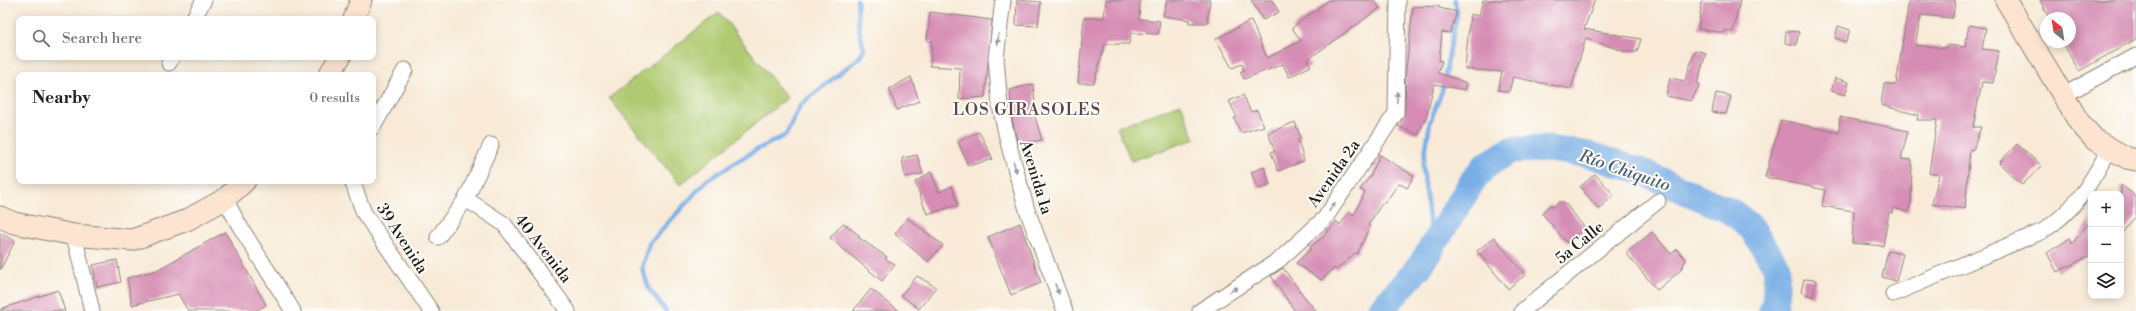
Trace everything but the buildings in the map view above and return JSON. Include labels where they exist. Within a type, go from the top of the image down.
[{"type":"street","points":[[195,16],[204,0]]},
{"type":"street","points":[[355,16],[361,0]]},
{"type":"street","name":"Avenida 1a","points":[[1003,0],[996,58],[1000,106],[1009,146],[1027,210],[1065,311]]},
{"type":"street","name":"Avenida 2a","points":[[1200,311],[1279,260],[1325,218],[1396,113],[1398,0]]},
{"type":"street","points":[[2006,0],[2062,96],[2083,126],[2095,140],[2110,150],[2127,158],[2136,160]]},
{"type":"street","points":[[2062,96],[2136,56]]},
{"type":"street","points":[[331,72],[338,60]]},
{"type":"street","points":[[376,122],[405,70]]},
{"type":"street","points":[[438,237],[466,199],[491,145]]},
{"type":"street","points":[[1893,294],[2043,231],[2056,222],[2080,200],[2110,150]]},
{"type":"street","points":[[0,217],[14,223],[74,235],[132,240],[186,220],[225,199],[242,184]]},
{"type":"street","name":"39 Avenida","points":[[353,184],[364,213],[430,311]]},
{"type":"street","points":[[225,199],[239,225],[294,311]]},
{"type":"street","name":"40 Avenida","points":[[466,199],[504,224],[568,311]]},
{"type":"street","name":"5a Calle","points":[[1531,308],[1658,200]]},
{"type":"street","points":[[74,235],[92,311]]},
{"type":"green space","points":[[719,12],[787,98],[680,185],[609,98]]},
{"type":"green space","points":[[1181,104],[1195,139],[1131,161],[1117,127]]},
{"type":"waterway","points":[[666,311],[649,289],[642,268],[649,244],[707,180],[756,150],[786,135],[800,105],[860,57],[864,48],[859,30],[857,0]]},
{"type":"waterway","points":[[1432,246],[1423,167],[1430,122],[1442,91],[1457,14],[1455,0]]},
{"type":"waterway","name":"Río Chiquito","points":[[1380,311],[1420,266],[1474,179],[1485,166],[1511,150],[1549,149],[1591,155],[1640,171],[1732,212],[1751,227],[1777,268],[1775,306],[1771,311]]},
{"type":"district","name":"LOS GIRASOLES","points":[[1027,109]]}]
